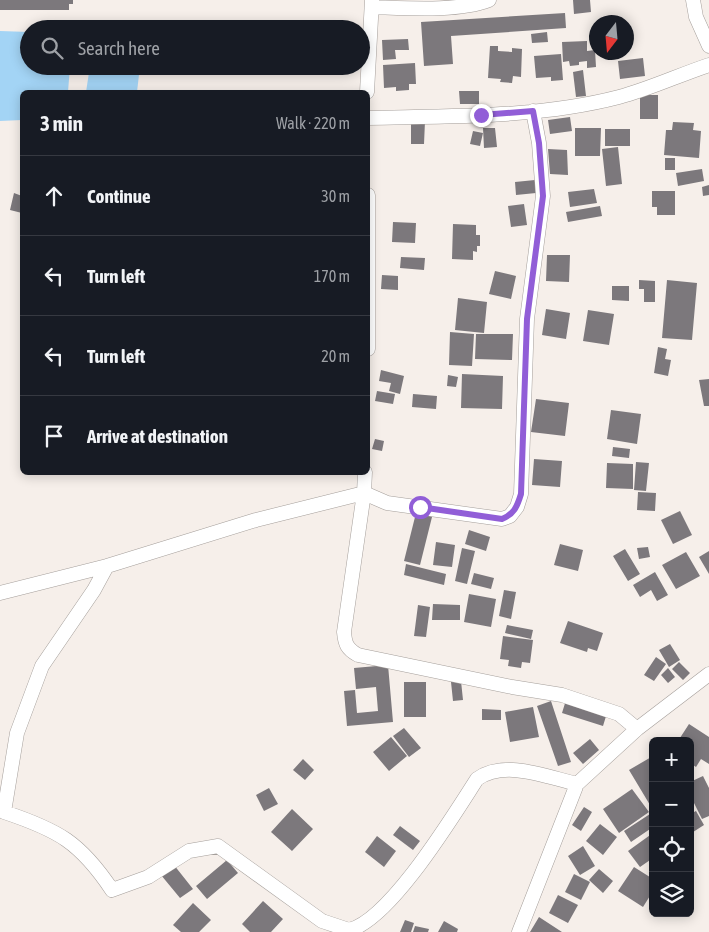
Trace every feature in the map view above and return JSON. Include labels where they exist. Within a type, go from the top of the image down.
[{"type":"street","points":[[370,39],[372,4],[422,8],[480,4],[490,0]]},
{"type":"street","points":[[692,0],[696,17],[709,46]]},
{"type":"street","points":[[370,118],[481,115],[533,111],[619,97],[709,65]]},
{"type":"street","points":[[367,90],[368,75]]},
{"type":"street","points":[[0,593],[107,566],[256,520],[364,493],[387,503],[486,519],[502,519],[510,516],[517,507],[521,494],[527,319],[543,196],[539,143],[533,111]]},
{"type":"street","points":[[364,475],[364,493],[344,632],[344,643],[349,650],[367,657],[512,687],[562,695],[619,714],[637,730]]},
{"type":"street","points":[[107,566],[94,590],[42,666],[18,733],[4,812],[31,821],[64,836],[94,864],[112,890],[148,877],[189,851],[218,846],[322,921],[349,930],[364,923],[398,892],[477,779],[488,772],[507,770],[577,784]]},
{"type":"street","points":[[519,932],[577,784],[637,730],[709,674]]},
{"type":"water","points":[[0,31],[20,32],[20,75],[69,75],[68,90],[20,90],[20,120],[0,121]]},
{"type":"water","points":[[89,75],[139,75],[137,90],[86,90]]},
{"type":"building","points":[[0,0],[73,0],[73,4],[69,4],[69,10],[0,10]]},
{"type":"building","points":[[573,0],[590,0],[591,12],[574,14]]},
{"type":"building","points":[[565,13],[566,28],[451,36],[453,64],[424,66],[421,22]]},
{"type":"building","points":[[547,32],[548,42],[532,43],[531,34]]},
{"type":"building","points":[[408,39],[409,50],[395,50],[396,59],[383,60],[382,40]]},
{"type":"building","points":[[587,41],[589,60],[596,60],[596,67],[587,68],[587,61],[579,62],[579,65],[570,66],[569,61],[563,62],[562,42]]},
{"type":"building","points":[[490,46],[498,46],[498,51],[512,52],[512,48],[522,49],[521,77],[513,76],[512,83],[500,82],[501,79],[488,78]]},
{"type":"building","points":[[561,54],[563,80],[551,81],[551,77],[536,78],[534,56]]},
{"type":"building","points":[[643,58],[645,76],[620,79],[618,61]]},
{"type":"building","points":[[415,63],[416,84],[409,84],[409,90],[396,91],[396,87],[384,88],[383,65]]},
{"type":"building","points":[[583,70],[586,96],[576,97],[573,72]]},
{"type":"building","points":[[459,91],[479,91],[479,104],[460,104]]},
{"type":"building","points":[[640,95],[658,95],[658,119],[640,119]]},
{"type":"building","points":[[570,117],[572,131],[550,134],[548,120]]},
{"type":"building","points":[[411,121],[425,121],[424,144],[411,144]]},
{"type":"building","points":[[673,122],[694,123],[693,130],[701,131],[699,158],[664,155],[666,130],[672,130]]},
{"type":"building","points":[[483,128],[495,128],[497,147],[484,148]]},
{"type":"building","points":[[575,128],[601,128],[600,156],[575,156]]},
{"type":"building","points":[[605,129],[630,129],[630,146],[605,146]]},
{"type":"building","points":[[473,131],[483,133],[480,146],[470,144]]},
{"type":"building","points":[[618,147],[622,184],[606,186],[602,149]]},
{"type":"building","points":[[548,149],[567,150],[568,175],[550,174]]},
{"type":"building","points":[[665,158],[675,158],[675,170],[665,170]]},
{"type":"building","points":[[702,169],[704,181],[678,186],[676,173]]},
{"type":"building","points":[[535,180],[536,193],[516,195],[515,182]]},
{"type":"building","points":[[709,185],[709,195],[703,196],[702,187]]},
{"type":"building","points":[[594,189],[597,203],[570,207],[568,192]]},
{"type":"building","points":[[652,191],[675,191],[675,215],[657,215],[657,207],[652,207]]},
{"type":"building","points":[[14,193],[20,195],[20,212],[10,210]]},
{"type":"building","points":[[524,204],[527,225],[511,227],[508,206]]},
{"type":"building","points":[[600,206],[602,216],[568,222],[566,212]]},
{"type":"building","points":[[393,222],[416,223],[415,243],[392,242]]},
{"type":"building","points":[[453,224],[476,225],[476,235],[480,235],[480,246],[477,246],[477,252],[473,251],[473,260],[452,259]]},
{"type":"building","points":[[547,255],[570,255],[569,282],[546,281]]},
{"type":"building","points":[[401,257],[425,258],[424,270],[400,268]]},
{"type":"building","points":[[495,271],[516,276],[511,299],[489,294]]},
{"type":"building","points":[[382,275],[398,276],[398,290],[381,289]]},
{"type":"building","points":[[639,280],[655,281],[655,302],[644,302],[644,289],[639,289]]},
{"type":"building","points":[[667,280],[697,283],[692,340],[662,338]]},
{"type":"building","points":[[612,286],[629,286],[629,301],[612,300]]},
{"type":"building","points":[[458,298],[487,302],[484,333],[455,330]]},
{"type":"building","points":[[546,309],[570,313],[566,339],[542,335]]},
{"type":"building","points":[[588,310],[614,314],[609,345],[583,341]]},
{"type":"building","points":[[450,332],[474,334],[472,366],[449,365]]},
{"type":"building","points":[[476,334],[513,334],[512,360],[475,359]]},
{"type":"building","points":[[658,347],[667,349],[665,359],[671,360],[668,376],[654,373]]},
{"type":"building","points":[[381,370],[404,376],[400,394],[389,391],[391,383],[379,381]]},
{"type":"building","points":[[462,374],[503,376],[502,409],[461,408]]},
{"type":"building","points":[[448,375],[458,377],[456,387],[447,386]]},
{"type":"building","points":[[709,379],[709,406],[704,406],[699,380]]},
{"type":"building","points":[[377,391],[395,394],[393,404],[375,401]]},
{"type":"building","points":[[413,394],[437,396],[436,409],[412,407]]},
{"type":"building","points":[[536,399],[569,403],[565,436],[531,432]]},
{"type":"building","points":[[611,410],[641,414],[637,444],[607,439]]},
{"type":"building","points":[[375,439],[384,441],[382,451],[372,449]]},
{"type":"building","points":[[613,447],[630,449],[629,458],[612,456]]},
{"type":"building","points":[[534,459],[562,461],[560,487],[532,485]]},
{"type":"building","points":[[636,462],[649,463],[646,491],[634,490]]},
{"type":"building","points":[[607,463],[633,464],[633,489],[606,488]]},
{"type":"building","points":[[638,492],[656,493],[655,511],[637,510]]},
{"type":"building","points":[[417,509],[433,513],[420,565],[404,561]]},
{"type":"building","points":[[680,511],[692,535],[673,544],[661,520]]},
{"type":"building","points":[[469,530],[490,537],[486,551],[465,544]]},
{"type":"building","points":[[436,542],[455,545],[452,567],[433,565]]},
{"type":"building","points":[[560,544],[583,550],[578,571],[554,565]]},
{"type":"building","points":[[648,547],[650,557],[639,559],[637,548]]},
{"type":"building","points":[[462,548],[475,551],[467,584],[455,581]]},
{"type":"building","points":[[625,549],[640,574],[628,581],[613,556]]},
{"type":"building","points":[[709,551],[709,574],[699,557]]},
{"type":"building","points":[[686,552],[700,576],[676,589],[662,565]]},
{"type":"building","points":[[406,564],[446,574],[444,585],[404,575]]},
{"type":"building","points":[[655,572],[668,595],[657,601],[651,590],[640,597],[633,585]]},
{"type":"building","points":[[474,573],[494,578],[491,589],[471,584]]},
{"type":"building","points":[[504,590],[516,592],[511,619],[499,616]]},
{"type":"building","points":[[469,594],[496,599],[491,627],[464,622]]},
{"type":"building","points":[[433,604],[460,605],[460,620],[432,620]]},
{"type":"building","points":[[418,605],[430,607],[426,637],[414,636]]},
{"type":"building","points":[[568,621],[603,633],[597,651],[588,648],[587,652],[560,643]]},
{"type":"building","points":[[507,625],[533,630],[531,639],[505,633]]},
{"type":"building","points":[[503,636],[533,640],[530,663],[522,662],[521,668],[508,666],[509,660],[500,659]]},
{"type":"building","points":[[670,644],[680,660],[669,667],[659,650]]},
{"type":"building","points":[[656,657],[666,664],[654,681],[644,675]]},
{"type":"building","points":[[679,662],[690,673],[683,680],[672,669]]},
{"type":"building","points":[[388,665],[393,722],[347,726],[344,691],[355,690],[357,713],[378,711],[376,687],[356,689],[354,668]]},
{"type":"building","points":[[668,668],[675,677],[668,683],[661,675]]},
{"type":"building","points":[[461,681],[463,700],[453,701],[451,682]]},
{"type":"building","points":[[404,682],[426,682],[426,717],[404,717]]},
{"type":"building","points":[[566,700],[607,713],[603,726],[562,713]]},
{"type":"building","points":[[551,701],[571,762],[558,766],[537,706]]},
{"type":"building","points":[[533,707],[539,737],[510,742],[505,712]]},
{"type":"building","points":[[482,709],[501,710],[501,720],[482,720]]},
{"type":"building","points":[[689,724],[709,737],[709,764],[701,759],[696,767],[694,766],[694,737],[681,737]]},
{"type":"building","points":[[404,728],[421,748],[409,757],[393,736]]},
{"type":"building","points":[[391,737],[407,756],[389,771],[373,752]]},
{"type":"building","points":[[590,739],[599,750],[583,764],[573,753]]},
{"type":"building","points":[[649,758],[649,803],[629,770]]},
{"type":"building","points":[[303,759],[314,770],[305,780],[293,770]]},
{"type":"building","points":[[703,776],[709,788],[709,816],[702,819],[694,803],[694,780]]},
{"type":"building","points":[[269,788],[278,804],[264,811],[256,795]]},
{"type":"building","points":[[632,789],[649,812],[619,833],[603,809]]},
{"type":"building","points":[[584,807],[592,812],[581,831],[572,825]]},
{"type":"building","points":[[292,809],[313,829],[292,851],[271,832]]},
{"type":"building","points":[[696,811],[704,825],[694,831],[694,827],[694,812]]},
{"type":"building","points":[[649,815],[649,830],[631,842],[624,831]]},
{"type":"building","points":[[600,824],[617,837],[603,855],[586,841]]},
{"type":"building","points":[[400,826],[420,841],[413,850],[393,835]]},
{"type":"building","points":[[377,836],[396,851],[384,867],[365,852]]},
{"type":"building","points":[[649,836],[649,861],[640,867],[628,851]]},
{"type":"building","points":[[583,846],[595,866],[580,875],[568,856]]},
{"type":"building","points":[[227,860],[238,873],[207,899],[196,886]]},
{"type":"building","points":[[174,865],[193,889],[180,898],[161,875]]},
{"type":"building","points":[[634,867],[649,876],[649,897],[643,907],[618,891]]},
{"type":"building","points":[[599,869],[613,881],[603,893],[589,880]]},
{"type":"building","points":[[574,874],[590,882],[581,900],[565,892]]},
{"type":"building","points":[[558,895],[578,905],[568,923],[549,913]]},
{"type":"building","points":[[263,901],[283,919],[271,932],[250,932],[242,924]]},
{"type":"building","points":[[193,903],[211,920],[199,932],[181,932],[173,925]]},
{"type":"building","points":[[539,917],[562,932],[530,932]]},
{"type":"building","points":[[405,920],[414,923],[411,932],[400,932]]},
{"type":"building","points":[[444,921],[458,929],[457,932],[438,932]]},
{"type":"building","points":[[415,926],[429,929],[428,932],[413,932]]},
{"type":"route","points":[[420,507],[486,519],[502,519],[510,516],[517,507],[521,494],[527,319],[543,196],[539,143],[533,111],[481,115]]}]
